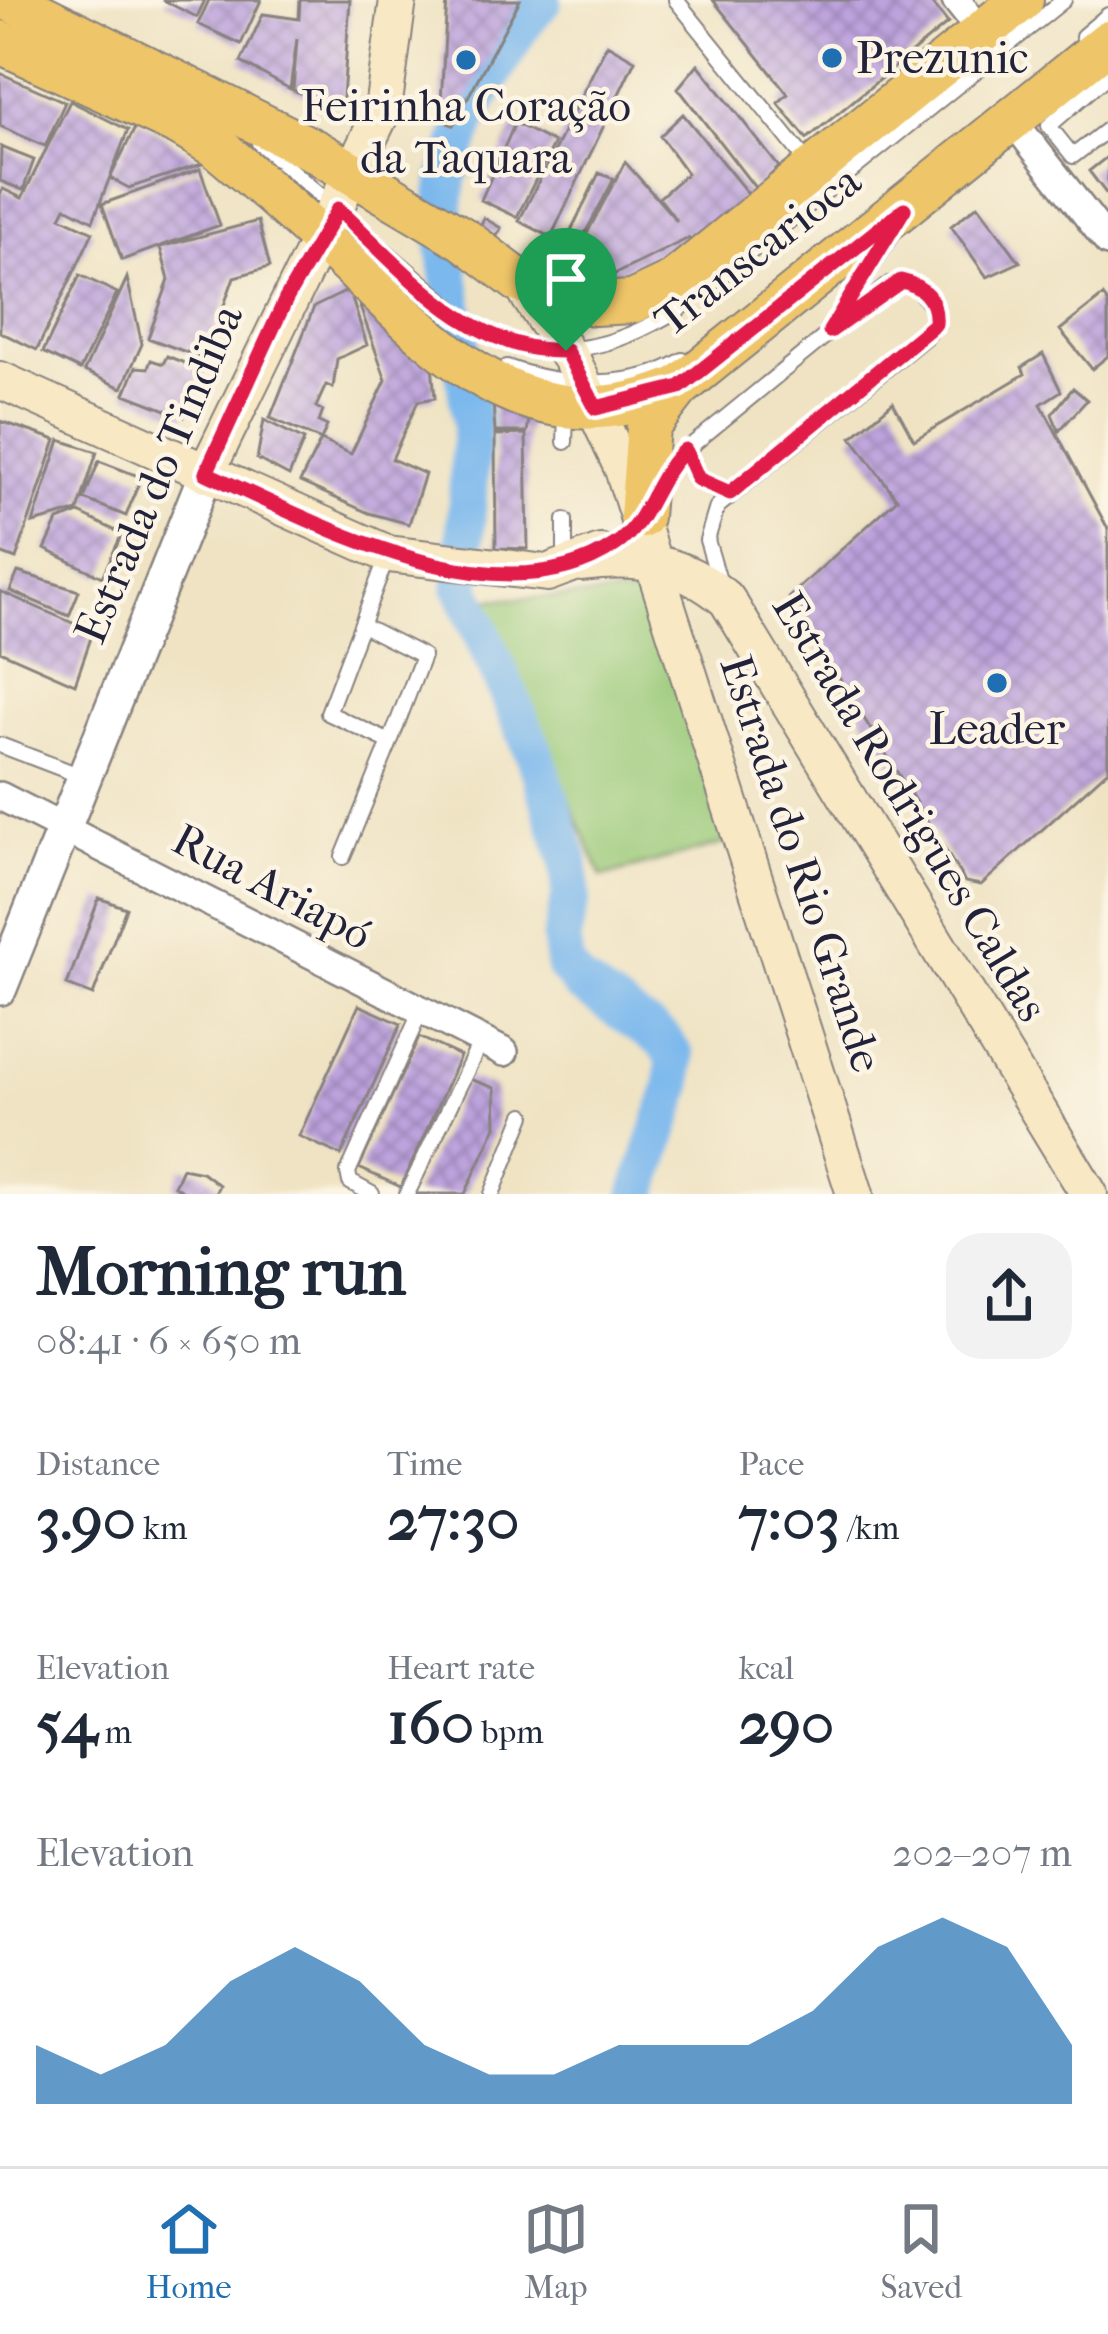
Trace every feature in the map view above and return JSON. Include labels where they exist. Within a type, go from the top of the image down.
[{"type":"main road","points":[[11,0],[336,211],[466,360],[575,398],[680,387]]},
{"type":"main road","name":"Estrada do Tindiba","points":[[206,473],[336,211],[389,86],[398,0]]},
{"type":"main road","points":[[0,42],[180,124],[336,211],[419,212],[519,281],[572,302],[610,304],[632,302],[672,283],[812,168],[969,15],[1022,0]]},
{"type":"main road","points":[[573,567],[616,544],[641,517],[648,427],[680,387],[885,211],[1099,60]]},
{"type":"main road","points":[[519,281],[575,398],[641,517],[657,563]]},
{"type":"main road","name":"Estrada Rodrigues Caldas","points":[[0,380],[405,558],[490,570],[573,567],[627,558],[657,563],[699,579],[727,600],[1089,1194]]},
{"type":"main road","name":"Estrada do Rio Grande","points":[[657,563],[855,1194]]},
{"type":"street","points":[[1012,120],[1052,151],[1108,242]]},
{"type":"street","name":"Estrada do Tindiba","points":[[0,988],[206,473]]},
{"type":"street","name":"Rua Ariapó","points":[[0,796],[68,826],[493,1047]]},
{"type":"lane","points":[[676,0],[812,168]]},
{"type":"lane","name":"Transcarioca","points":[[575,398],[634,334],[681,308],[1064,0]]},
{"type":"lane","name":"Transcarioca","points":[[0,9],[219,112],[412,278],[479,331],[524,348],[575,398]]},
{"type":"lane","name":"Transcarioca","points":[[0,26],[213,127],[336,211],[466,360]]},
{"type":"lane","points":[[1099,60],[1077,105],[1049,126],[1052,151],[1073,156],[1101,131]]},
{"type":"lane","name":"Transcarioca","points":[[575,398],[678,364],[885,211]]},
{"type":"lane","points":[[830,331],[885,211]]},
{"type":"lane","points":[[641,517],[654,486],[685,450],[830,331],[901,281],[924,291],[936,311],[928,334],[718,507],[707,540],[709,559],[727,600]]},
{"type":"lane","points":[[685,450],[698,479],[730,493]]},
{"type":"lane","points":[[566,520],[573,567]]},
{"type":"lane","points":[[390,742],[328,712],[362,625],[405,558]]},
{"type":"lane","points":[[343,857],[423,656],[362,625]]},
{"type":"lane","points":[[0,746],[86,777]]},
{"type":"lane","points":[[372,1194],[350,1182],[349,1172],[420,1013]]},
{"type":"lane","points":[[407,1194],[493,1047]]},
{"type":"lane","points":[[491,1194],[524,1115]]},
{"type":"green space","points":[[634,594],[650,602],[733,841],[602,877],[483,600]]},
{"type":"building","points":[[162,0],[205,0],[197,17]]},
{"type":"building","points":[[209,0],[261,0],[241,44],[198,24]]},
{"type":"building","points":[[300,0],[350,0],[343,98],[332,106],[293,90],[297,39],[290,89],[241,62],[263,14],[299,19]]},
{"type":"building","name":"Feirinha Coração da Taquara","points":[[447,0],[520,0],[453,125],[440,120]]},
{"type":"building","name":"Prezunic","points":[[713,0],[929,0],[948,23],[807,139],[778,103],[788,94]]},
{"type":"building","points":[[607,44],[635,60],[551,237],[519,221]]},
{"type":"building","points":[[698,64],[779,167],[756,189],[678,88]]},
{"type":"building","points":[[0,73],[65,102],[45,146],[0,126]]},
{"type":"building","points":[[70,101],[128,130],[93,221],[66,207],[61,217],[93,232],[37,350],[0,332],[0,194],[3,189],[22,198]]},
{"type":"building","points":[[683,114],[749,195],[694,244],[689,238],[615,274],[577,252],[625,162],[677,221],[659,198],[687,173],[660,136]]},
{"type":"building","points":[[139,120],[205,163],[129,188],[110,178]]},
{"type":"building","points":[[515,123],[554,143],[517,217],[481,200]]},
{"type":"building","points":[[1,147],[34,160],[23,190],[0,181]]},
{"type":"building","points":[[1108,156],[1108,196],[1089,171]]},
{"type":"building","points":[[200,169],[220,225],[122,260],[102,204]]},
{"type":"building","points":[[599,173],[614,179],[575,252],[564,245]]},
{"type":"building","points":[[978,205],[1020,262],[987,277],[951,226]]},
{"type":"building","points":[[484,218],[501,228],[497,236],[480,226]]},
{"type":"building","points":[[258,221],[270,267],[234,277],[205,359],[148,338],[169,280],[160,247]]},
{"type":"building","points":[[80,275],[117,293],[80,370],[43,352]]},
{"type":"building","points":[[127,278],[142,344],[122,388],[84,371]]},
{"type":"building","points":[[349,290],[367,345],[337,359],[333,388],[326,385],[316,407],[323,411],[319,422],[327,426],[321,440],[270,418],[314,307]]},
{"type":"building","points":[[354,290],[432,365],[435,398],[418,401],[392,459],[425,474],[409,524],[369,513],[300,482],[321,440],[351,454],[386,380]]},
{"type":"building","points":[[1103,296],[1108,303],[1108,356],[1092,369],[1060,330]]},
{"type":"building","points":[[1043,354],[1061,391],[1041,404],[1108,529],[1108,770],[981,885],[965,882],[789,597],[897,499],[852,437],[893,402],[914,440],[1025,374],[1022,367]]},
{"type":"building","points":[[167,356],[202,370],[184,417],[125,394],[136,367],[148,368],[151,360],[163,364]]},
{"type":"building","points":[[1073,388],[1087,400],[1059,431],[1052,414]]},
{"type":"building","points":[[493,401],[530,414],[527,432],[495,432]]},
{"type":"building","points":[[264,420],[304,440],[289,476],[257,459]]},
{"type":"building","points":[[0,421],[56,440],[16,559],[0,553]]},
{"type":"building","points":[[526,434],[528,549],[496,548],[495,435]]},
{"type":"building","points":[[60,440],[97,452],[78,511],[33,523]]},
{"type":"building","points":[[99,461],[141,477],[126,516],[84,499]]},
{"type":"building","points":[[79,513],[122,534],[102,577],[45,549],[58,521]]},
{"type":"building","points":[[18,572],[79,591],[69,616],[10,591]]},
{"type":"building","points":[[0,591],[93,632],[75,684],[0,651]]},
{"type":"building","points":[[99,898],[126,908],[93,995],[67,985]]},
{"type":"building","points":[[359,1005],[401,1024],[341,1155],[299,1136]]},
{"type":"building","points":[[419,1037],[460,1056],[401,1187],[359,1168]]},
{"type":"building","points":[[467,1078],[495,1088],[496,1126],[465,1194],[414,1194]]},
{"type":"building","points":[[182,1168],[202,1172],[219,1185],[215,1194],[179,1194],[181,1189],[174,1186]]},
{"type":"waterway","points":[[543,0],[517,32],[469,116],[448,177],[442,224],[472,423],[462,588],[536,757],[569,861],[571,897],[561,939],[565,966],[580,984],[663,1040],[675,1057],[674,1087],[639,1194]]},
{"type":"place","name":"Prezunic","points":[[832,58]]},
{"type":"place","name":"Feirinha Coração da Taquara","points":[[466,60]]},
{"type":"place","name":"Leader","points":[[997,683]]},
{"type":"route","points":[[338,209],[412,278],[479,331],[524,348],[566,351],[596,408],[656,397],[680,387],[904,209],[890,240],[830,331],[889,284],[901,281],[924,291],[936,311],[928,334],[730,493],[718,492],[698,479],[685,450],[654,486],[641,517],[625,537],[565,570],[490,570],[388,554],[206,473],[286,299],[338,209]]}]
